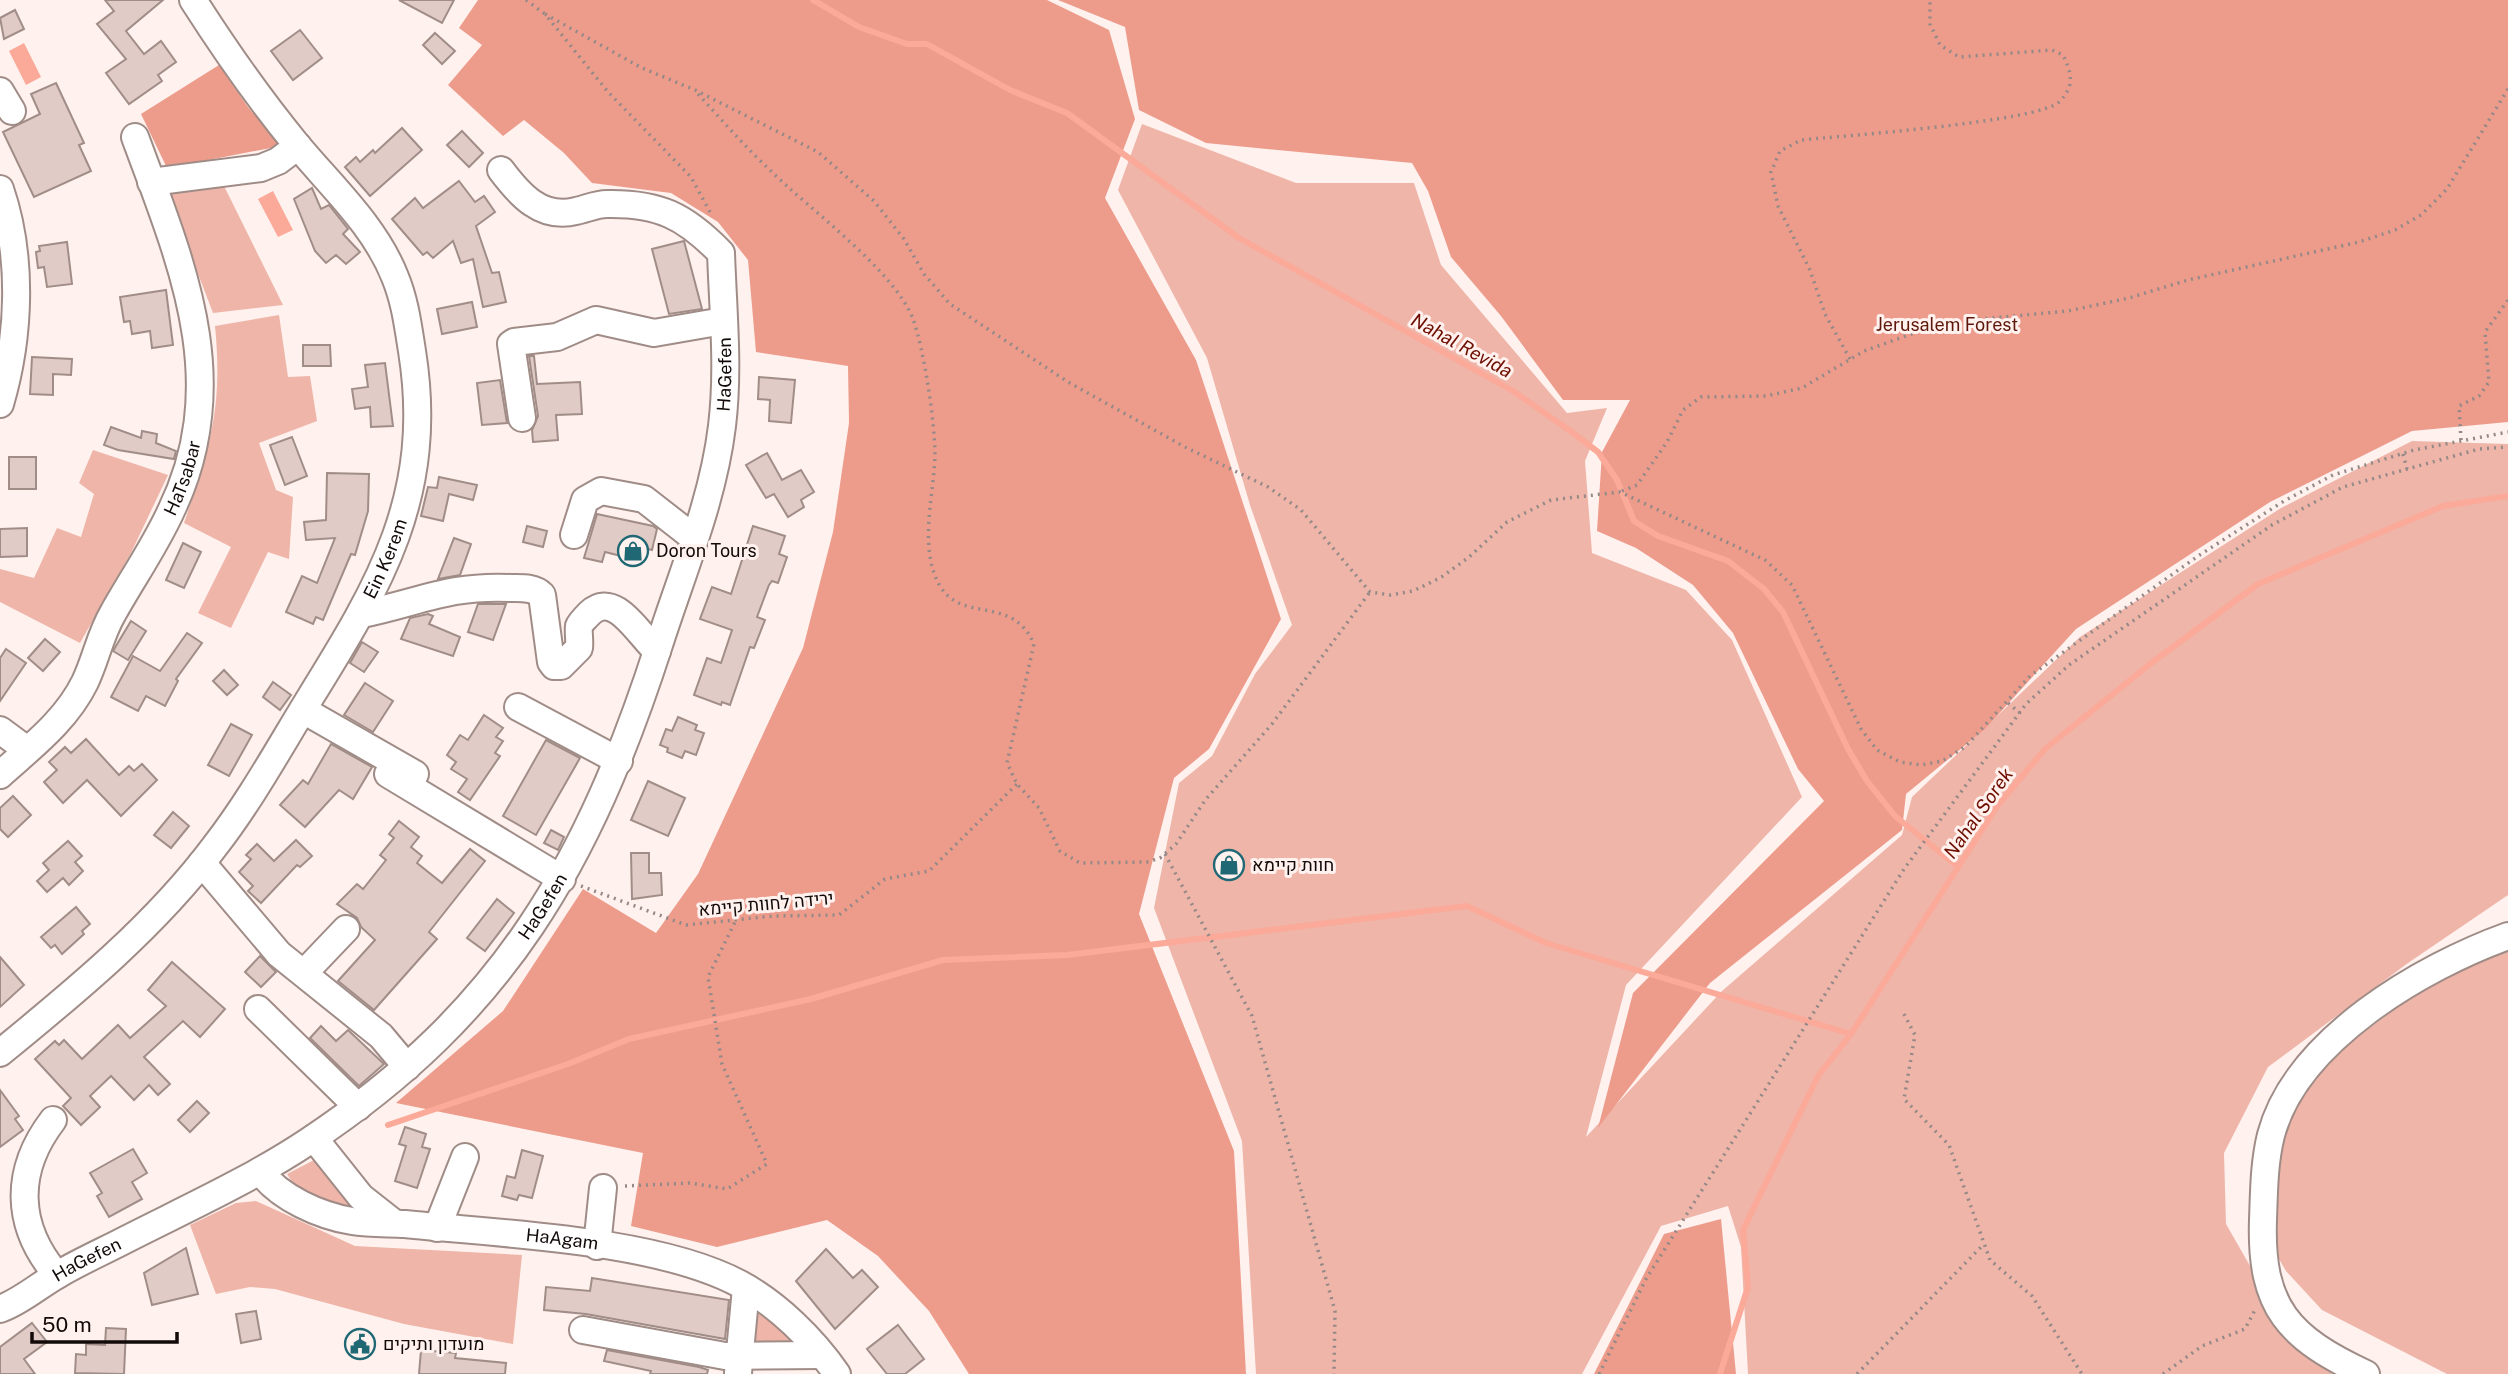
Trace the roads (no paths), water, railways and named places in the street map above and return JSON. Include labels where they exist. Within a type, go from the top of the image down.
[{"type":"street","name":"Ein Kerem","points":[[0,1053],[132,937],[202,863],[229,827],[362,614],[387,565],[411,488],[418,434],[416,378],[402,298],[386,257],[364,223],[298,146],[238,68],[193,0]]},
{"type":"street","name":"HaTsabar","points":[[0,775],[57,724],[86,679],[104,629],[171,512],[194,445],[200,370],[195,317],[180,261],[135,137]]},
{"type":"street","points":[[152,182],[261,168],[278,161],[298,146]]},
{"type":"street","name":"HaGefen","points":[[0,1309],[20,1300],[57,1275],[260,1171],[358,1107],[407,1067],[461,1015],[501,970],[562,879],[600,806],[619,761],[711,485],[722,429],[725,368],[721,253],[693,226],[666,210],[606,203],[573,212],[544,210],[520,195],[501,170]]},
{"type":"street","points":[[0,189],[14,252],[15,299],[11,347],[0,404]]},
{"type":"street","points":[[522,418],[511,344],[514,342],[557,337],[596,320],[654,333],[723,321]]},
{"type":"street","points":[[575,535],[585,500],[601,491],[644,499],[694,538]]},
{"type":"street","points":[[362,614],[432,593],[466,587],[531,589],[542,595],[551,662],[554,666],[561,666],[579,648],[579,625],[591,611],[603,605],[609,605],[623,616],[657,651]]},
{"type":"street","points":[[518,707],[619,761]]},
{"type":"street","points":[[303,710],[420,776]]},
{"type":"street","points":[[0,730],[27,750]]},
{"type":"street","points":[[388,774],[562,879]]},
{"type":"street","points":[[202,863],[279,954],[381,1036],[407,1067]]},
{"type":"street","points":[[304,973],[346,929]]},
{"type":"street","points":[[2366,1374],[2305,1338],[2283,1318],[2268,1288],[2262,1253],[2264,1177],[2271,1134],[2284,1102],[2308,1066],[2378,1002],[2407,983],[2479,946],[2508,936]]},
{"type":"street","points":[[258,1009],[358,1107]]},
{"type":"street","points":[[53,1121],[36,1142],[25,1175],[25,1208],[37,1251],[57,1275]]},
{"type":"street","points":[[314,1138],[361,1197],[394,1223]]},
{"type":"street","points":[[437,1228],[465,1157]]},
{"type":"street","name":"HaAgam","points":[[260,1171],[282,1193],[336,1217],[362,1223],[394,1223],[597,1246],[698,1267],[746,1288],[776,1309],[829,1365]]},
{"type":"street","points":[[597,1246],[603,1188]]},
{"type":"street","points":[[740,1365],[746,1288]]},
{"type":"street","points":[[583,1331],[740,1365],[829,1365]]},
{"type":"waterway","name":"Nahal Revida","points":[[813,0],[859,27],[907,44],[927,44],[1010,90],[1067,113],[1239,238],[1513,391],[1573,433],[1598,452],[1617,480],[1634,521],[1658,536],[1728,561],[1764,589],[1783,612],[1848,749],[1867,781],[1895,816],[1957,866]]},
{"type":"waterway","name":"Nahal Sorek","points":[[1720,1374],[1748,1287],[1743,1230],[1818,1076],[1851,1034],[1998,805],[2045,749],[2150,664],[2258,584],[2443,506],[2508,496]]},
{"type":"waterway","points":[[388,1125],[568,1064],[629,1039],[811,999],[943,960],[1067,955],[1467,906],[1546,943],[1851,1034]]},
{"type":"place","name":"Doron Tours","points":[[633,551]]},
{"type":"place","name":"חוות קיימא","points":[[1229,865]]},
{"type":"place","name":"מועדון ותיקים","points":[[360,1344]]},
{"type":"park label","name":"Jerusalem Forest","points":[[1947,325]]}]
